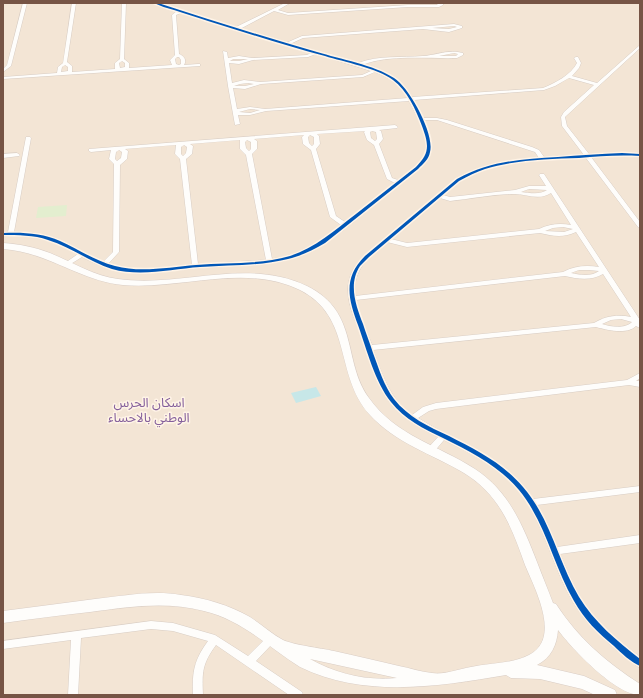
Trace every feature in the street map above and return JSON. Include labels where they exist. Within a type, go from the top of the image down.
[{"type":"main road","points":[[3,246],[29,248],[90,275],[119,282],[148,283],[250,276],[271,278],[300,287],[316,296],[327,305],[338,320],[343,332],[355,382],[369,407],[399,435],[475,474],[499,497],[510,514],[518,531],[545,599],[552,624],[550,642],[542,654],[529,663],[436,680],[378,686],[353,683],[333,678],[314,668],[234,615],[188,601],[167,598],[140,599],[3,617]]},
{"type":"main road","points":[[545,599],[563,627],[580,647],[614,676],[640,692]]},
{"type":"main road","points":[[276,642],[436,680]]},
{"type":"main road","points":[[491,670],[540,672],[584,683],[610,695]]},
{"type":"street","points":[[3,71],[9,66],[25,3]]},
{"type":"street","points":[[65,74],[59,73],[60,67],[66,63],[74,3]]},
{"type":"street","points":[[123,70],[117,69],[117,63],[122,59],[124,3]]},
{"type":"street","points":[[3,234],[11,233],[40,236],[114,268],[143,270],[269,261],[287,258],[309,250],[323,242],[417,168],[427,155],[428,143],[421,119],[400,84],[393,78],[374,70],[154,3]]},
{"type":"street","points":[[236,29],[288,3]]},
{"type":"street","points":[[274,10],[288,14],[433,3]]},
{"type":"street","points":[[408,6],[439,6],[442,4],[437,3]]},
{"type":"street","points":[[179,67],[173,65],[173,59],[177,55],[174,15],[181,11]]},
{"type":"street","points":[[286,44],[302,37],[454,25],[461,27],[457,29],[444,30],[425,28]]},
{"type":"street","points":[[640,46],[597,84],[563,117],[565,126],[640,226]]},
{"type":"street","points":[[225,52],[237,124]]},
{"type":"street","points":[[357,65],[366,61],[423,57],[457,57],[461,54],[454,52],[423,57]]},
{"type":"street","points":[[226,61],[231,58],[244,57],[252,59],[308,56],[315,53]]},
{"type":"street","points":[[235,112],[241,109],[255,108],[265,110],[544,89],[557,84],[568,76],[579,65],[576,58]]},
{"type":"street","points":[[4,78],[198,65]]},
{"type":"street","points":[[4,78],[13,76],[13,70],[9,66]]},
{"type":"street","points":[[230,86],[235,83],[260,83],[363,76],[374,70]]},
{"type":"street","points":[[568,76],[597,84]]},
{"type":"street","points":[[421,119],[437,119],[445,121],[530,148],[537,151],[542,159]]},
{"type":"street","points":[[90,150],[395,127]]},
{"type":"street","points":[[376,144],[380,139],[378,131],[371,129],[366,132],[369,139],[376,144],[390,179],[399,182]]},
{"type":"street","points":[[310,133],[316,136],[318,144],[313,149],[334,217],[346,224]]},
{"type":"street","points":[[11,233],[28,138]]},
{"type":"street","points":[[247,138],[254,141],[254,149],[249,154],[269,261]]},
{"type":"street","points":[[184,143],[190,146],[190,154],[183,159],[195,266]]},
{"type":"street","points":[[117,164],[124,159],[125,151],[119,148]]},
{"type":"street","points":[[104,264],[116,252],[117,164],[112,159],[113,151],[119,148]]},
{"type":"street","points":[[640,155],[623,154],[542,159],[502,164],[478,170],[458,180],[358,266],[351,284],[352,298],[386,394],[412,419],[477,452],[494,463],[514,480],[532,502],[570,588],[582,608],[597,628],[640,663]]},
{"type":"street","points":[[3,156],[17,155]]},
{"type":"street","points":[[542,174],[638,323]]},
{"type":"street","points":[[439,196],[450,199],[516,192],[529,195],[545,194],[552,189]]},
{"type":"street","points":[[387,240],[407,245],[540,232],[554,234],[571,233],[577,228]]},
{"type":"street","points":[[67,264],[82,254]]},
{"type":"street","points":[[352,298],[565,274],[580,278],[597,276],[604,270]]},
{"type":"street","points":[[596,325],[606,319],[626,317],[638,323]]},
{"type":"street","points":[[370,348],[596,325],[612,329],[631,327],[638,323]]},
{"type":"street","points":[[629,382],[640,375]]},
{"type":"street","points":[[412,419],[426,409],[436,406],[629,382],[640,384]]},
{"type":"street","points":[[430,451],[443,436]]},
{"type":"street","points":[[532,502],[640,489]]},
{"type":"street","points":[[554,551],[640,539]]},
{"type":"street","points":[[3,645],[131,627],[151,625],[173,627],[216,639],[298,695]]},
{"type":"street","points":[[73,695],[76,635]]},
{"type":"street","points":[[198,695],[197,673],[203,656],[216,639]]},
{"type":"street","points":[[249,662],[276,642]]},
{"type":"shaded area","points":[[3,3],[640,3],[640,695],[3,695]]},
{"type":"green space","points":[[67,205],[66,216],[36,218],[38,207]]},
{"type":"water","points":[[316,387],[321,396],[296,403],[291,393]]},
{"type":"cycle path","points":[[3,234],[27,234],[45,237],[59,242],[107,265],[126,270],[157,270],[276,260],[292,257],[323,242],[417,168],[427,156],[429,151],[428,140],[422,121],[412,100],[406,91],[394,79],[367,67],[276,41],[155,3]]},
{"type":"cycle path","points":[[640,155],[622,154],[526,160],[484,168],[470,173],[458,180],[367,256],[356,271],[352,281],[351,290],[354,307],[376,367],[383,385],[393,401],[407,415],[421,424],[481,455],[495,464],[521,488],[537,511],[543,523],[564,575],[576,599],[600,630],[640,663]]},
{"type":"district","name":"اسكان الحرس الوطني بالاحساء","points":[[149,410]]}]
